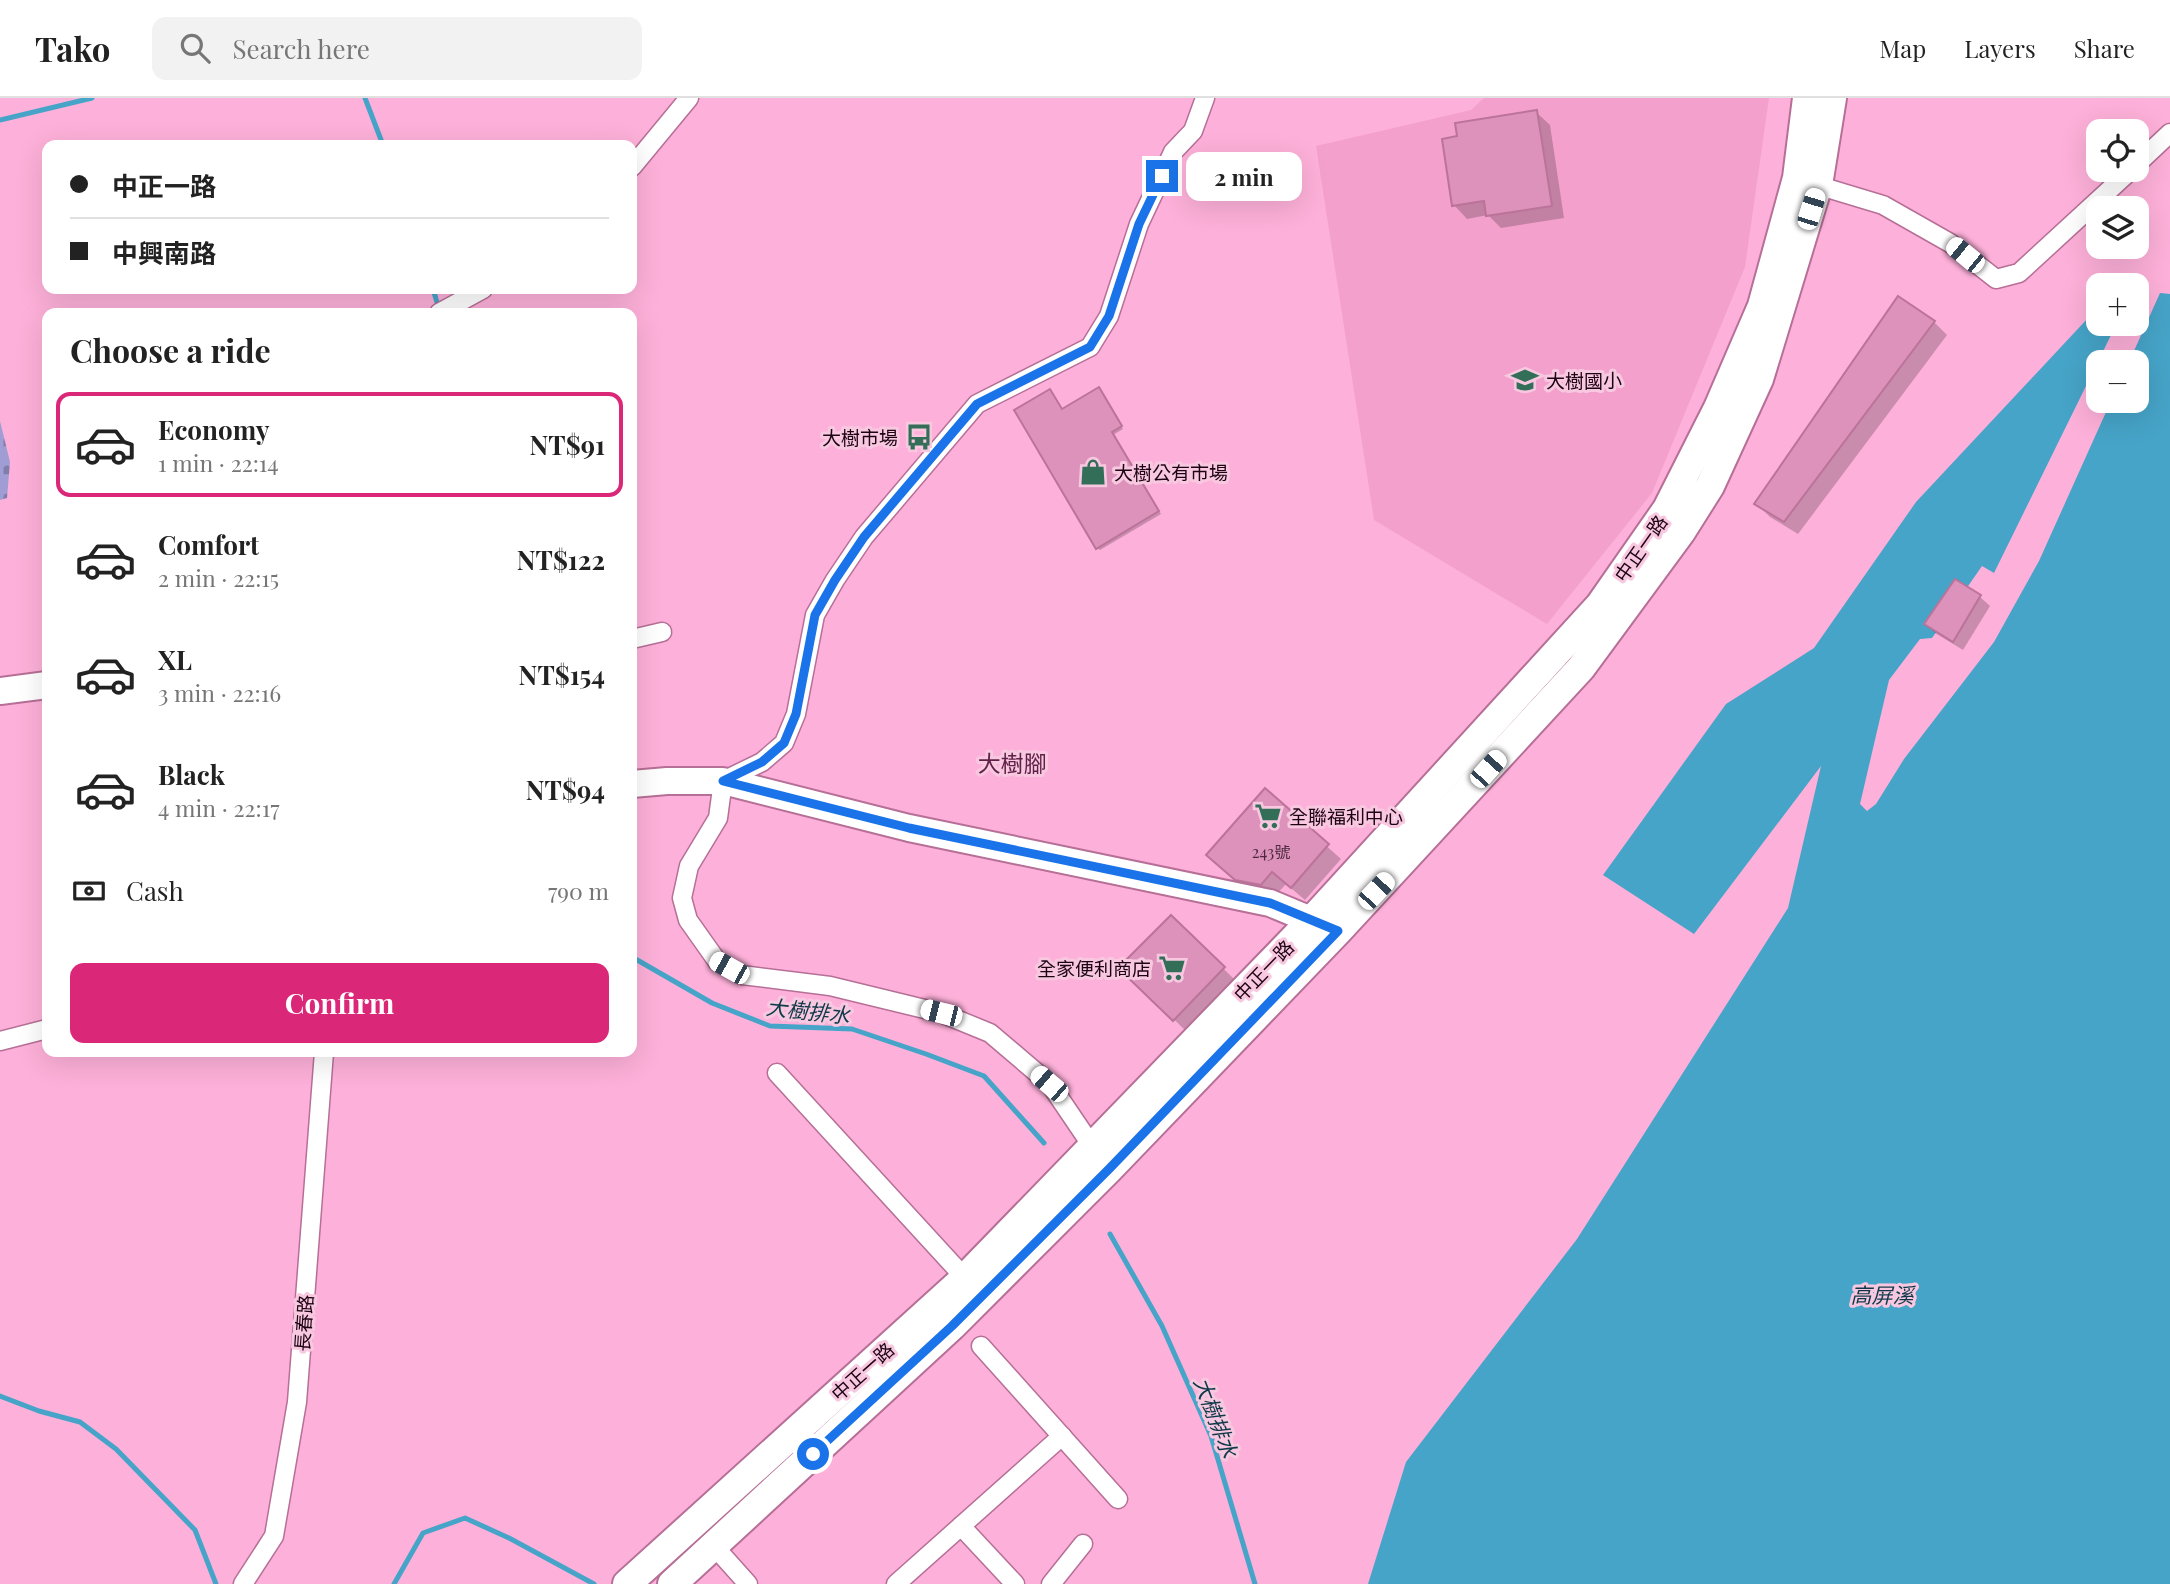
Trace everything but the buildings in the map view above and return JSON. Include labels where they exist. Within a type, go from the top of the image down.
[{"type":"main road","name":"中正一路","points":[[627,1584],[965,1278],[1311,920],[1600,605],[1667,509],[1718,408],[1762,306],[1808,182],[1807,98]]},
{"type":"main road","name":"中正一路","points":[[672,1584],[952,1326],[1109,1169],[1338,931],[1581,668],[1672,547],[1710,486],[1759,379],[1808,182],[1832,98]]},
{"type":"street","points":[[637,161],[689,98]]},
{"type":"street","points":[[723,781],[762,762],[784,743],[796,714],[815,615],[864,537],[977,404],[1090,347],[1109,316],[1139,224],[1173,152],[1194,131],[1205,98]]},
{"type":"street","points":[[2149,153],[2170,134]]},
{"type":"street","points":[[1808,182],[1883,205],[1950,243],[1996,279],[2019,273],[2118,182]]},
{"type":"street","points":[[448,308],[474,294]]},
{"type":"street","points":[[637,638],[662,632]]},
{"type":"street","points":[[0,691],[42,686]]},
{"type":"street","points":[[723,781],[718,818],[688,866],[682,898],[688,920],[717,961],[742,975],[830,986],[941,1013],[990,1033],[1049,1084],[1109,1169]]},
{"type":"street","points":[[637,784],[723,781],[909,828],[1270,903],[1338,931]]},
{"type":"street","points":[[0,1041],[42,1029]]},
{"type":"street","name":"長春路","points":[[243,1584],[274,1536],[297,1402],[324,1057]]},
{"type":"street","points":[[777,1073],[965,1278]]},
{"type":"street","points":[[981,1346],[1118,1499]]},
{"type":"street","points":[[896,1584],[1062,1436]]},
{"type":"street","points":[[961,1526],[1015,1584]]},
{"type":"street","points":[[1051,1584],[1083,1544]]},
{"type":"street","points":[[714,1546],[748,1584]]},
{"type":"shaded area","name":"大樹國小","points":[[1484,98],[1769,98],[1745,267],[1652,493],[1547,624],[1374,520],[1316,146],[1471,110]]},
{"type":"green space","points":[[0,421],[10,462],[7,498],[0,500]]},
{"type":"water","name":"高屏溪","points":[[2160,293],[2170,294],[2170,1584],[1368,1584],[1406,1462],[1577,1239],[1788,908],[1821,766],[1694,934],[1603,875],[1726,704],[1814,648],[1916,502],[2086,320],[2086,336],[2111,336],[2104,350],[2086,350],[2086,386],[1994,573],[1982,566],[1932,638],[1920,639],[1889,680],[1860,804],[1867,811],[1876,804],[1904,759],[1994,642],[2039,561],[2106,413],[2149,413],[2149,350],[2134,350],[2141,336],[2149,336],[2149,317]]},
{"type":"waterway","name":"大樹排水","points":[[0,120],[92,98]]},
{"type":"waterway","name":"大樹排水","points":[[365,98],[381,140]]},
{"type":"waterway","name":"大樹排水","points":[[434,294],[439,308]]},
{"type":"waterway","name":"大樹排水","points":[[637,960],[712,1003],[770,1026],[852,1029],[984,1076],[1044,1143]]},
{"type":"waterway","name":"大樹排水","points":[[1110,1234],[1162,1326],[1211,1436],[1255,1584]]},
{"type":"waterway","points":[[0,1396],[39,1411],[80,1422],[116,1449],[195,1530],[216,1584]]},
{"type":"waterway","points":[[394,1584],[423,1533],[465,1518],[509,1538],[594,1584]]},
{"type":"place","name":"大樹國小","points":[[1525,380]]},
{"type":"place","name":"大樹市場","points":[[919,437]]},
{"type":"place","name":"大樹公有市場","points":[[1093,472]]},
{"type":"place","name":"全聯福利中心","points":[[1268,816]]},
{"type":"place","name":"全家便利商店","points":[[1172,968]]},
{"type":"district","name":"大樹腳","points":[[1012,762]]},
{"type":"route","points":[[813,1454],[952,1326],[1109,1169],[1338,931],[1270,903],[909,828],[723,781],[762,762],[784,743],[796,714],[815,615],[864,537],[977,404],[1090,347],[1109,316],[1139,224],[1162,176]]}]
